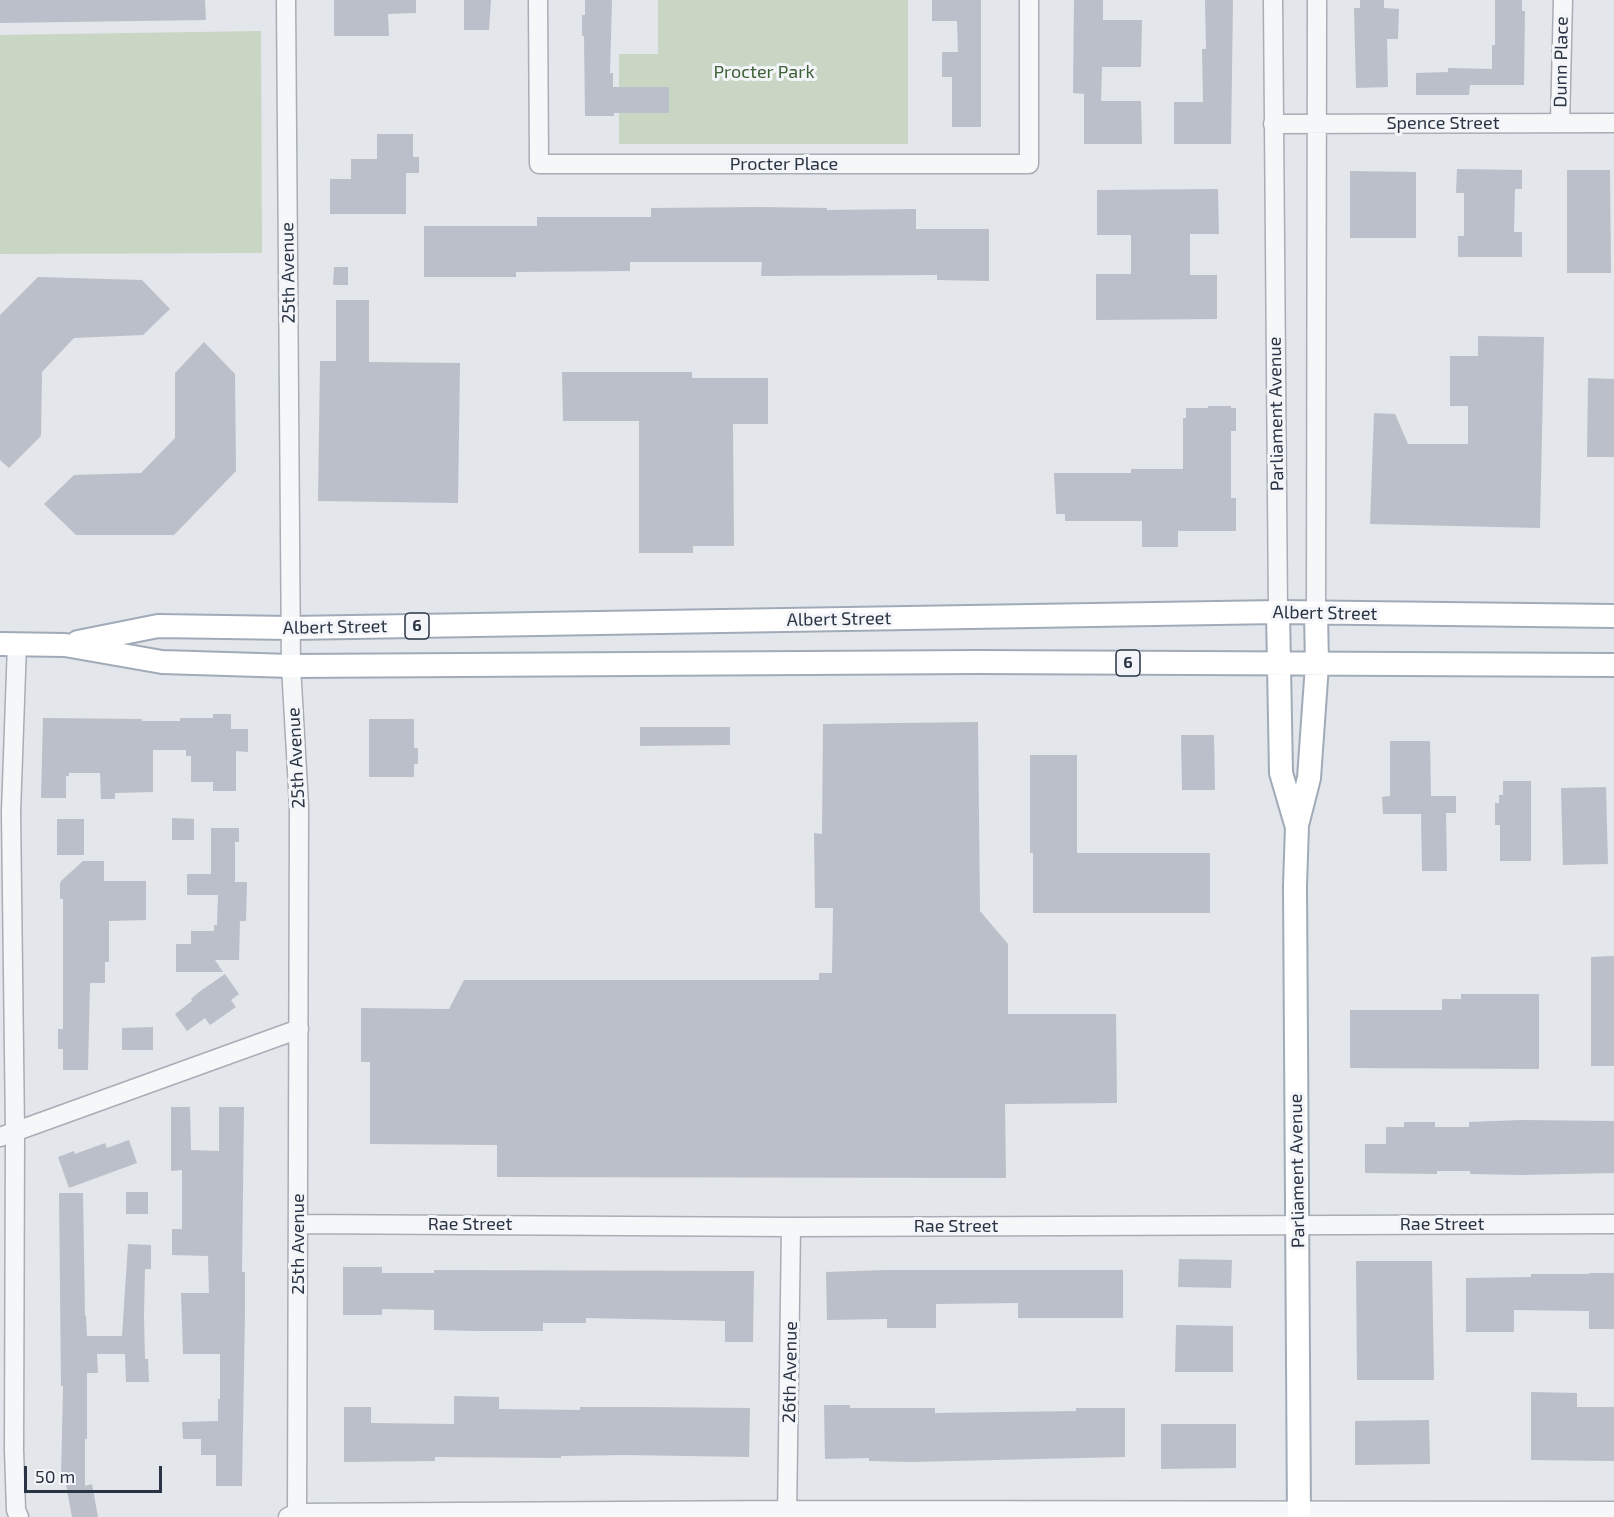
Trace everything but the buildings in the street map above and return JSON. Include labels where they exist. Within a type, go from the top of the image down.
[{"type":"main road","name":"Albert Street","points":[[65,645],[158,626],[291,628],[1278,612],[1614,616]]},
{"type":"main road","name":"Parliament Avenue","points":[[1278,612],[1281,773],[1296,825]]},
{"type":"main road","name":"Parliament Avenue","points":[[1299,1513],[1296,825],[1309,778],[1317,665],[1316,613]]},
{"type":"main road","name":"Albert Street","points":[[9,644],[65,645],[162,662],[291,666],[977,662],[1614,665]]},
{"type":"street","name":"25th Avenue","points":[[286,0],[291,666],[298,806],[298,1224],[294,1516]]},
{"type":"street","name":"Procter Place","points":[[538,0],[539,164],[1029,164],[1029,0]]},
{"type":"street","name":"Parliament Avenue","points":[[1273,0],[1278,612]]},
{"type":"street","name":"Parliament Avenue","points":[[1316,613],[1317,0]]},
{"type":"street","name":"Dunn Place","points":[[1560,123],[1563,0]]},
{"type":"street","name":"Spence Street","points":[[1273,124],[1614,123]]},
{"type":"street","points":[[9,644],[11,812],[8,1134],[14,1450],[16,1510],[19,1517]]},
{"type":"street","points":[[8,1134],[298,1029]]},
{"type":"street","name":"Rae Street","points":[[298,1224],[791,1227],[1614,1224]]},
{"type":"street","name":"26th Avenue","points":[[787,1514],[791,1227]]},
{"type":"street","points":[[294,1516],[1614,1511]]},
{"type":"green space","name":"Procter Park","points":[[658,0],[908,0],[908,144],[619,144],[619,54],[658,54]]},
{"type":"green space","points":[[261,31],[262,253],[0,254],[0,35]]}]
